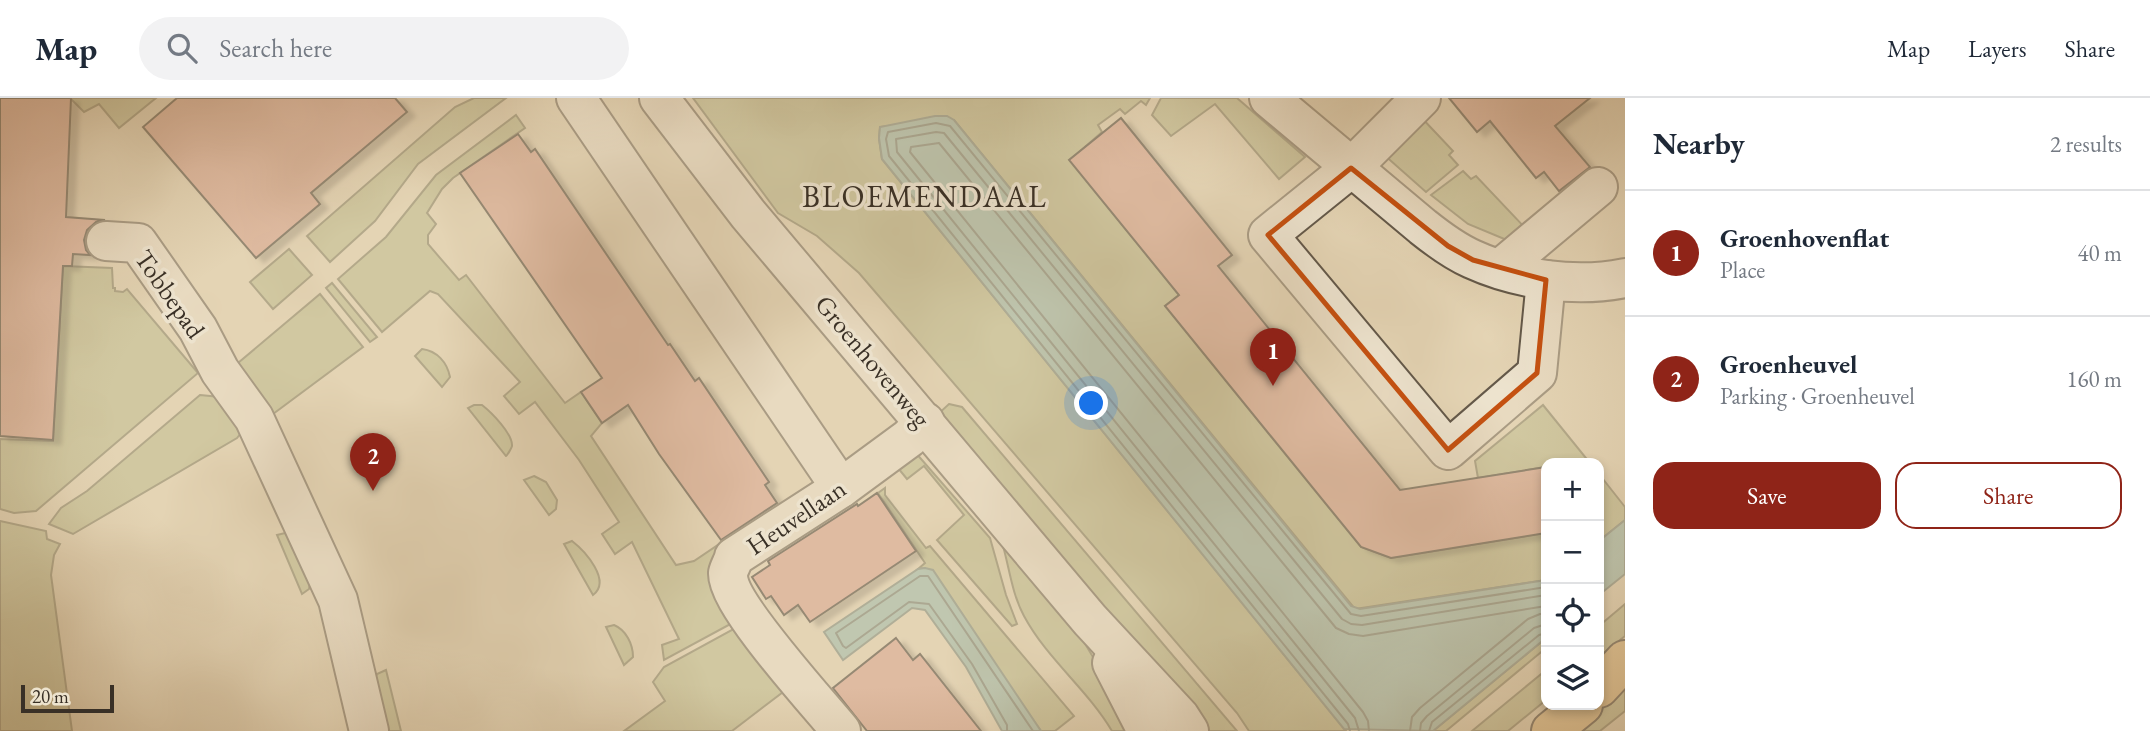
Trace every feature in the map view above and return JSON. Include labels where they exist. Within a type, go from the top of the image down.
[{"type":"main road","points":[[1604,683],[1625,660]]},
{"type":"main road","points":[[1551,731],[1577,710]]},
{"type":"street","points":[[576,98],[841,488]]},
{"type":"street","name":"Groenhovenweg","points":[[659,98],[748,215],[1090,620],[1180,716],[1189,731]]},
{"type":"street","points":[[1269,98],[1448,246],[1473,260],[1546,280],[1587,282],[1625,278]]},
{"type":"street","points":[[1421,98],[1351,168],[1268,235],[1448,450],[1537,373],[1546,280]]},
{"type":"street","points":[[1500,269],[1598,187]]},
{"type":"street","name":"Tobbepad","points":[[106,241],[138,243],[198,329],[220,371],[254,418],[338,600],[369,731]]},
{"type":"street","name":"Heuvellaan","points":[[841,731],[748,617],[732,587],[728,573],[734,557],[841,488],[909,438],[925,422]]},
{"type":"street","name":"Groenhovenweg","points":[[1090,620],[1147,731]]},
{"type":"highlighted area","points":[[1351,168],[1448,246],[1473,260],[1546,280],[1537,373],[1448,450],[1268,235]]},
{"type":"green space","points":[[70,98],[156,98],[119,128],[99,104],[84,112]]},
{"type":"green space","points":[[474,98],[506,98],[418,164],[375,221],[330,262],[307,236],[455,107]]},
{"type":"green space","points":[[693,98],[1150,98],[1146,105],[1141,101],[1125,114],[1120,109],[1098,125],[1102,132],[1070,160],[1179,295],[1165,306],[1361,547],[1391,558],[1541,534],[1541,581],[1355,609],[954,120],[880,127],[882,159],[1346,731],[1249,731],[1237,713],[859,273],[817,236],[778,213]]},
{"type":"green space","points":[[1161,98],[1237,98],[1305,157],[1279,179],[1215,104],[1171,136],[1152,115]]},
{"type":"green space","points":[[516,115],[525,128],[453,178],[442,189],[427,213],[436,224],[428,235],[428,244],[459,280],[466,275],[565,403],[581,392],[602,423],[591,436],[676,565],[694,561],[746,526],[752,535],[736,621],[664,660],[662,645],[679,639],[632,542],[615,554],[602,534],[619,522],[579,460],[535,402],[519,414],[504,396],[520,382],[438,294],[430,291],[382,332],[338,279],[386,237],[436,175]]},
{"type":"green space","points":[[1419,115],[1453,151],[1449,155],[1458,165],[1426,192],[1382,153]]},
{"type":"green space","points":[[1463,171],[1471,179],[1476,176],[1528,231],[1514,243],[1468,224],[1431,195]]},
{"type":"green space","points":[[289,249],[312,275],[273,309],[250,282]]},
{"type":"green space","points":[[63,266],[112,268],[115,291],[123,292],[127,289],[198,373],[36,511],[14,513],[0,509],[0,439],[53,441]]},
{"type":"green space","points":[[332,283],[377,337],[370,342],[326,288]]},
{"type":"green space","points":[[320,294],[363,347],[273,414],[237,383],[238,363]]},
{"type":"green space","points":[[422,349],[437,355],[446,367],[450,377],[442,387],[415,356]]},
{"type":"green space","points":[[200,395],[220,397],[241,433],[237,438],[73,534],[49,524],[61,508],[87,491]]},
{"type":"green space","points":[[949,404],[962,407],[1237,731],[1198,731],[937,415]]},
{"type":"green space","points":[[482,405],[505,430],[512,446],[506,456],[468,408]]},
{"type":"green space","points":[[1543,405],[1586,458],[1541,458],[1541,468],[1478,478],[1475,461]]},
{"type":"green space","points":[[915,452],[990,538],[1017,624],[1012,626],[937,540],[964,515],[924,466],[907,479],[898,468]]},
{"type":"green space","points":[[534,476],[546,482],[557,500],[556,509],[549,515],[524,480]]},
{"type":"green space","points":[[1604,480],[1625,507],[1625,520],[1604,537]]},
{"type":"green space","points":[[885,488],[885,495],[926,548],[930,546],[1074,716],[1055,731],[1041,731],[925,568],[918,569],[925,563],[878,493]]},
{"type":"green space","points":[[0,521],[46,531],[47,539],[60,544],[54,555],[51,575],[72,731],[0,731]]},
{"type":"green space","points":[[277,535],[290,535],[310,583],[309,589],[302,594]]},
{"type":"green space","points":[[1001,539],[1077,630],[1113,691],[1131,731],[1112,731],[1091,701],[1033,632],[1016,597]]},
{"type":"green space","points":[[572,541],[589,559],[598,574],[600,582],[593,595],[564,544]]},
{"type":"green space","points":[[1625,604],[1625,636],[1604,653],[1604,647],[1604,622]]},
{"type":"green space","points":[[614,625],[625,634],[632,647],[633,657],[624,665],[606,627]]},
{"type":"green space","points":[[739,626],[787,689],[732,731],[624,731],[665,701],[653,682],[664,667]]},
{"type":"green space","points":[[1541,642],[1541,652],[1446,731],[1433,731]]},
{"type":"green space","points":[[386,670],[401,731],[388,731],[384,727],[375,679],[377,674]]},
{"type":"green space","points":[[1541,674],[1541,704],[1508,731],[1472,731]]},
{"type":"green space","points":[[1625,675],[1625,711],[1600,731],[1579,731],[1596,710],[1604,710],[1604,701]]},
{"type":"water","points":[[935,116],[947,116],[954,120],[1351,606],[1360,609],[1541,581],[1541,642],[1433,731],[1344,729],[882,159],[880,127]]},
{"type":"water","points":[[1625,520],[1625,574],[1604,591],[1604,584],[1604,537]]},
{"type":"water","points":[[918,569],[933,570],[1041,731],[1002,731],[966,667],[925,610],[912,608],[843,660],[824,632]]},
{"type":"building","points":[[0,98],[71,98],[66,217],[105,220],[96,222],[87,230],[84,240],[90,255],[73,254],[72,266],[63,266],[53,440],[0,436]]},
{"type":"building","points":[[177,98],[395,98],[407,112],[311,193],[320,204],[256,258],[143,127]]},
{"type":"building","points":[[1449,98],[1590,98],[1555,126],[1590,167],[1559,191],[1544,172],[1536,178],[1490,121],[1477,132]]},
{"type":"building","points":[[1121,118],[1232,255],[1218,266],[1400,490],[1541,468],[1541,534],[1391,558],[1361,547],[1165,306],[1179,295],[1069,160]]},
{"type":"building","points":[[518,134],[531,152],[535,149],[668,345],[670,344],[695,381],[699,378],[769,482],[765,485],[777,503],[721,540],[659,454],[628,405],[602,423],[581,392],[602,378],[460,173]]},
{"type":"building","points":[[877,493],[916,551],[810,622],[798,605],[784,615],[771,596],[766,599],[752,577],[770,565],[768,561]]},
{"type":"building","points":[[896,638],[913,660],[920,654],[981,731],[867,731],[833,688]]},
{"type":"place","name":"Groenhovenflat","points":[[1273,386]]},
{"type":"place","name":"Groenheuvel","points":[[373,491]]},
{"type":"district","name":"BLOEMENDAAL","points":[[925,196]]}]
